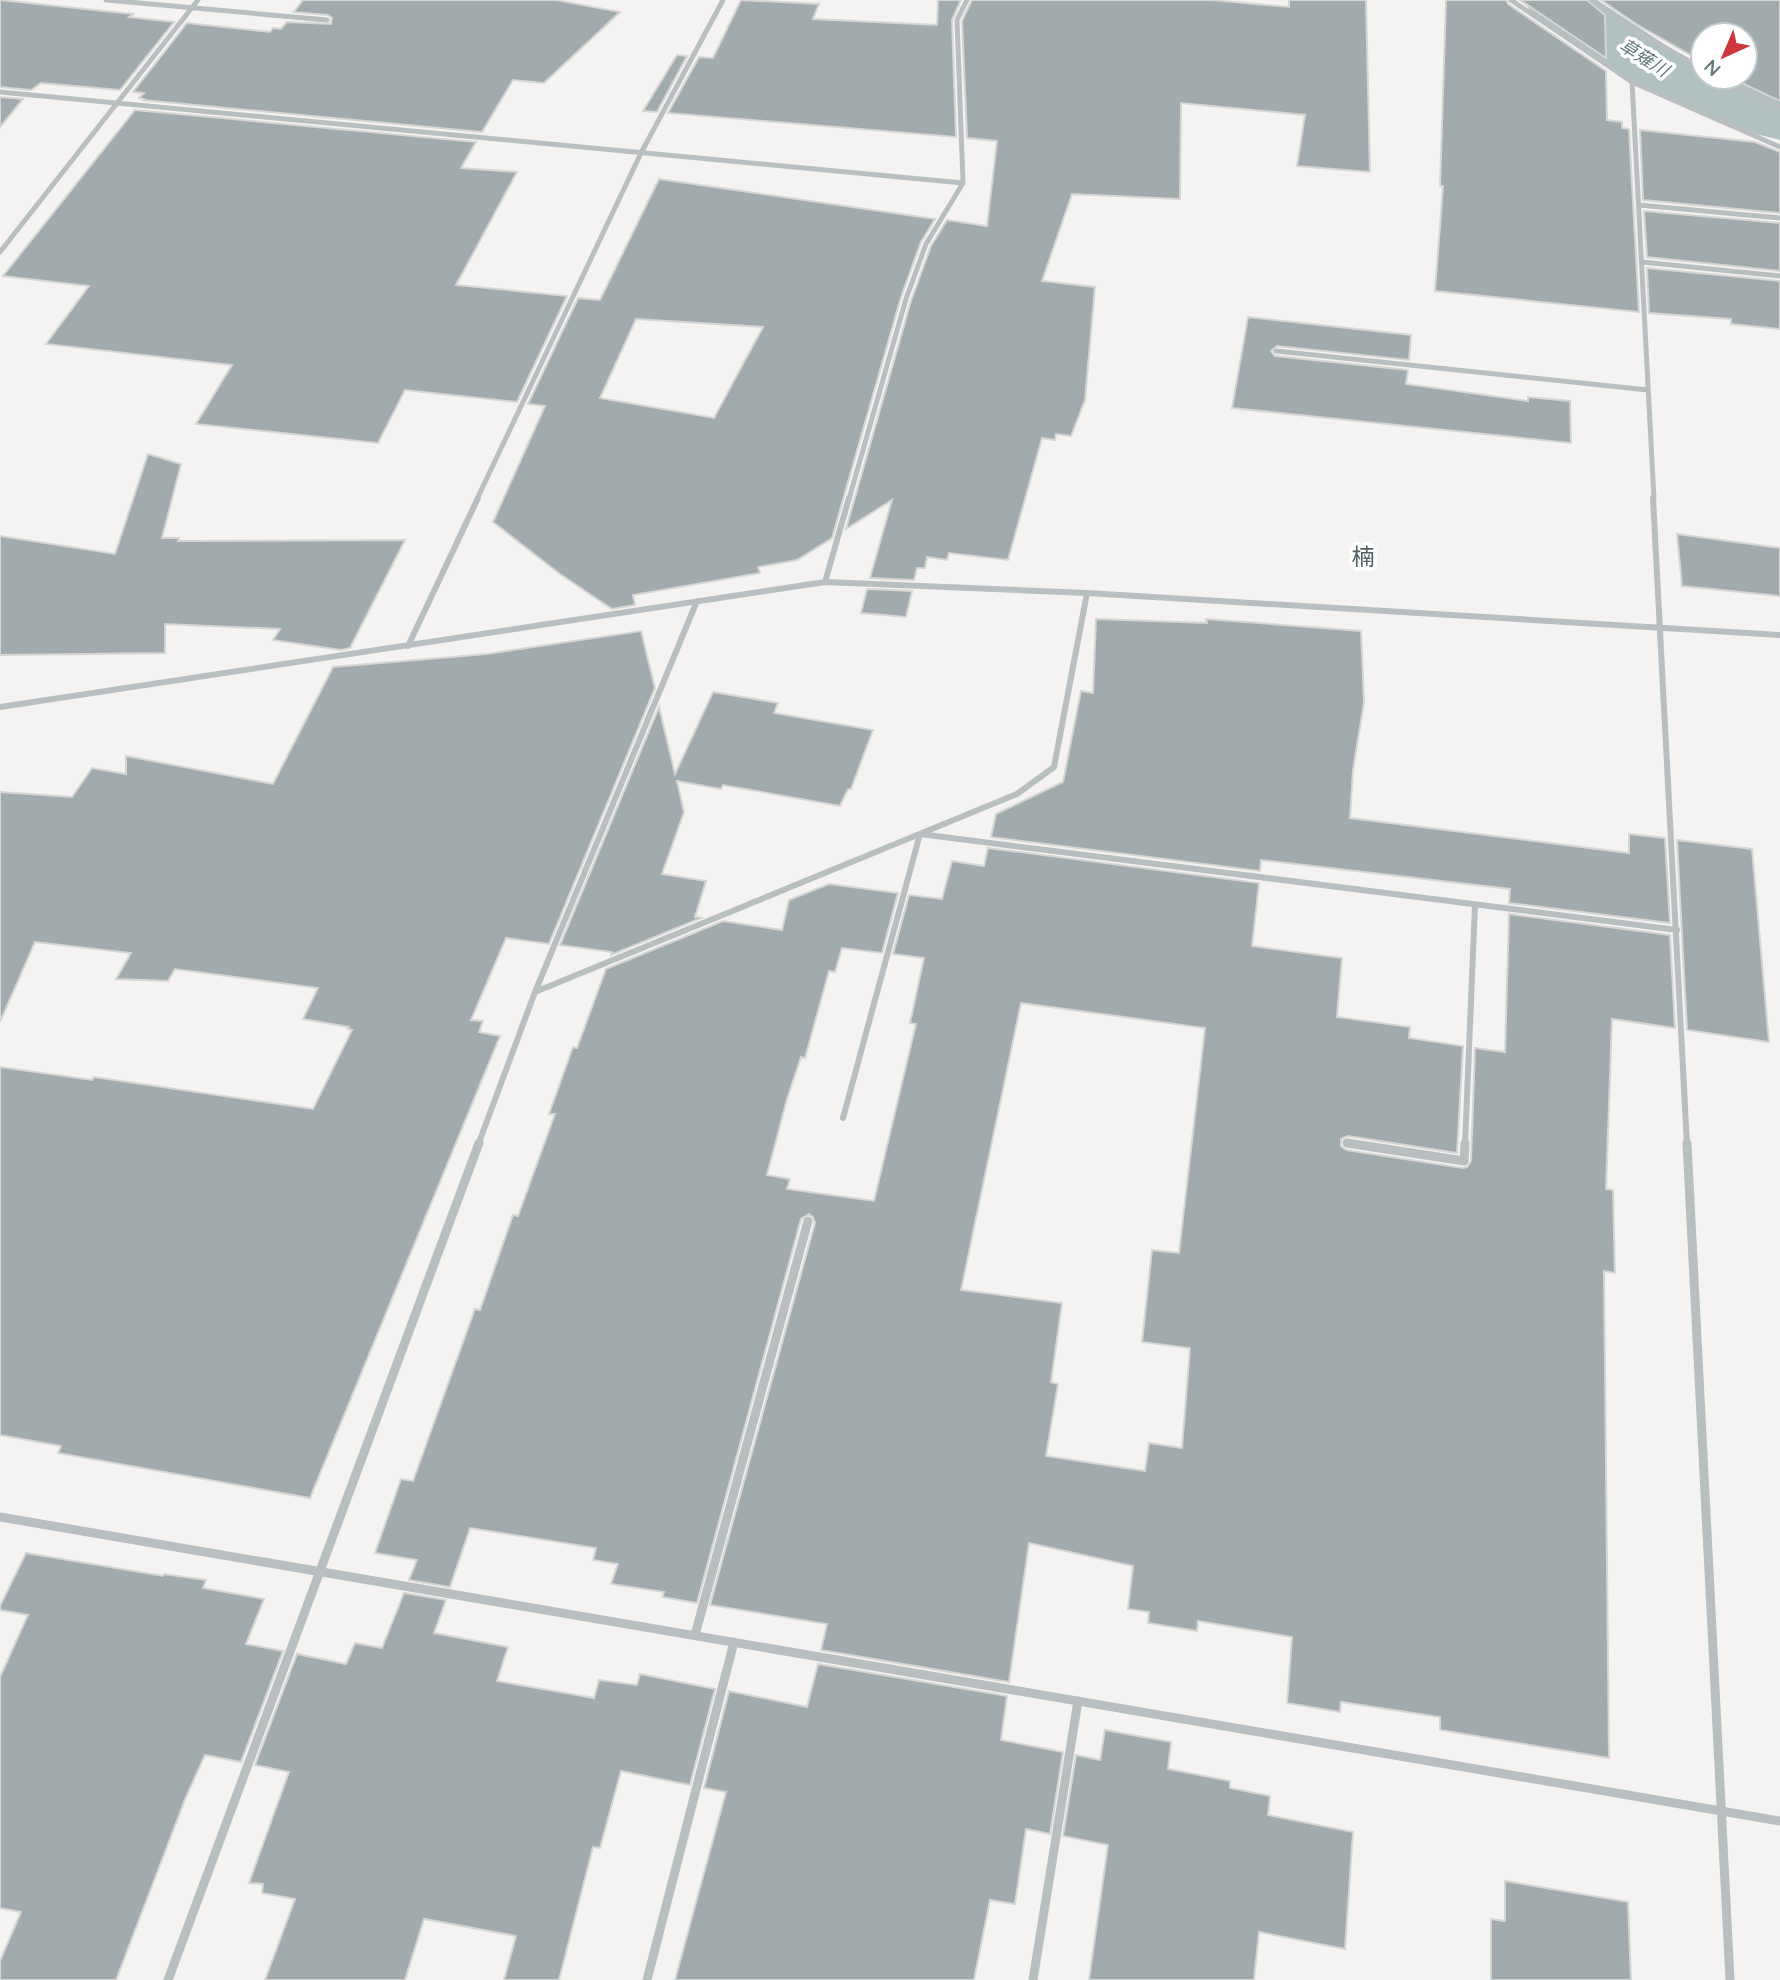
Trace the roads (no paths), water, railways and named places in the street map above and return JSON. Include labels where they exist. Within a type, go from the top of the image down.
[{"type":"street","points":[[106,0],[327,20]]},
{"type":"street","points":[[0,252],[198,0]]},
{"type":"street","points":[[408,646],[641,153],[723,0]]},
{"type":"street","points":[[825,583],[906,299],[926,244],[963,183],[957,20],[967,0]]},
{"type":"street","points":[[1511,0],[1632,82],[1780,147]]},
{"type":"street","points":[[1592,0],[1639,33],[1689,61]]},
{"type":"street","points":[[1632,82],[1730,1980]]},
{"type":"street","points":[[1741,91],[1780,107]]},
{"type":"street","points":[[0,92],[963,183]]},
{"type":"street","points":[[1639,205],[1780,218]]},
{"type":"street","points":[[1642,262],[1780,276]]},
{"type":"street","points":[[1276,351],[1648,390]]},
{"type":"street","points":[[0,707],[825,583],[1087,593],[1780,635]]},
{"type":"street","points":[[535,992],[1017,794],[1054,767],[1087,593]]},
{"type":"street","points":[[169,1980],[535,992],[696,601]]},
{"type":"street","points":[[920,834],[1677,930]]},
{"type":"street","points":[[843,1118],[920,834]]},
{"type":"street","points":[[1346,1143],[1464,1161],[1475,905]]},
{"type":"street","points":[[695,1635],[808,1221]]},
{"type":"street","points":[[0,1517],[1780,1821]]},
{"type":"street","points":[[647,1980],[734,1642]]},
{"type":"street","points":[[1033,1980],[1078,1701]]},
{"type":"waterway","name":"草薙川","points":[[1554,0],[1664,73],[1780,120]]},
{"type":"district","name":"楠","points":[[1363,557]]}]
